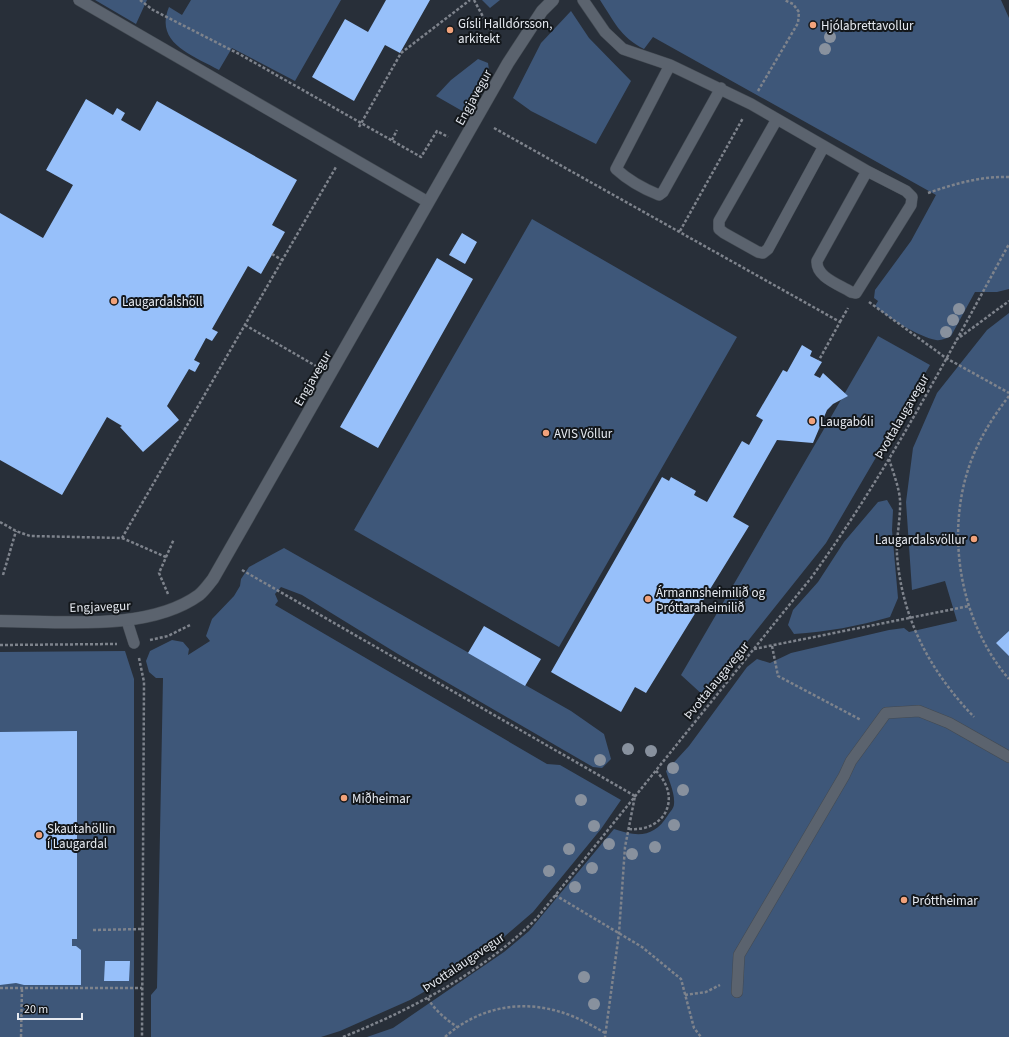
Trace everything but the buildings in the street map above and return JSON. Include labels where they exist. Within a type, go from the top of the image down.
[{"type":"street","name":"Engjavegur","points":[[0,621],[127,621],[174,608],[200,594],[213,579],[508,63],[542,11],[553,0]]},
{"type":"lane","points":[[79,0],[428,202]]},
{"type":"lane","points":[[583,0],[605,32],[623,49],[670,65],[720,88],[867,171],[906,191],[912,197],[911,205],[856,292],[850,292],[821,274],[817,268],[817,261],[867,171]]},
{"type":"lane","points":[[670,65],[616,169],[652,192],[659,195],[663,192],[720,88]]},
{"type":"lane","points":[[777,119],[719,221],[720,229],[724,233],[758,252],[764,253],[824,146]]},
{"type":"lane","points":[[127,621],[134,643]]},
{"type":"lane","points":[[737,992],[739,955],[844,776],[851,761],[886,713],[919,711],[962,730],[1009,757]]},
{"type":"path","points":[[140,0],[153,10],[241,55],[422,157],[437,131],[448,137]]},
{"type":"path","points":[[358,127],[401,53],[470,0]]},
{"type":"path","points":[[474,0],[495,39]]},
{"type":"path","points":[[494,128],[840,322]]},
{"type":"path","points":[[392,140],[398,130]]},
{"type":"path","points":[[122,538],[336,166]]},
{"type":"path","points":[[912,197],[954,184],[985,178],[1009,177]]},
{"type":"path","name":"Þvottalaugavegur","points":[[343,1037],[428,998],[484,962],[516,938],[555,895],[811,578],[844,532],[889,458],[956,341],[1009,244]]},
{"type":"path","points":[[272,254],[283,260]]},
{"type":"path","points":[[819,360],[856,292],[946,358],[1009,392]]},
{"type":"path","points":[[956,341],[1009,301]]},
{"type":"path","points":[[245,325],[330,374]]},
{"type":"path","points":[[1009,396],[984,433],[973,456],[965,481],[960,506],[958,531],[959,557],[969,606],[978,630],[990,653],[1009,678]]},
{"type":"path","points":[[889,458],[900,500],[897,527],[897,554],[900,581],[909,618],[926,656],[940,678],[956,698],[979,721]]},
{"type":"path","points":[[0,522],[16,531],[30,536],[122,538],[166,557]]},
{"type":"path","points":[[2,575],[16,531]]},
{"type":"path","points":[[174,539],[159,573],[184,628]]},
{"type":"path","points":[[242,570],[635,796],[625,847],[619,933],[605,1037]]},
{"type":"path","points":[[753,649],[969,606]]},
{"type":"path","points":[[0,645],[134,643],[154,640],[190,625]]},
{"type":"path","points":[[134,643],[144,682],[142,1037]]},
{"type":"path","points":[[772,646],[778,676],[857,716],[874,731]]},
{"type":"path","points":[[629,829],[646,828],[654,825],[665,813],[668,804],[667,785],[656,771]]},
{"type":"path","points":[[555,895],[642,947],[681,979],[694,1028],[701,1037]]},
{"type":"path","points":[[93,930],[143,929]]},
{"type":"path","points":[[0,988],[142,988]]},
{"type":"path","points":[[21,1037],[22,988]]},
{"type":"path","points":[[685,996],[706,992]]},
{"type":"path","points":[[428,998],[431,1004],[446,1019],[457,1026]]},
{"type":"path","points":[[445,1037],[457,1026],[482,1013],[514,1005],[543,1008],[572,1016],[606,1033]]},
{"type":"shaded area","points":[[95,0],[147,0],[136,24]]},
{"type":"shaded area","points":[[191,0],[341,0],[295,81],[232,48],[219,70],[187,53],[178,46],[171,39],[167,30],[166,19],[169,7],[182,15]]},
{"type":"shaded area","points":[[482,0],[500,0],[490,8]]},
{"type":"shaded area","points":[[600,0],[1001,0],[1009,18],[1009,289],[997,292],[975,292],[951,336],[942,340],[936,340],[921,335],[888,316],[875,306],[878,301],[874,298],[875,290],[911,241],[936,195],[653,37],[644,49],[623,34]]},
{"type":"shaded area","points":[[571,11],[589,38],[631,81],[596,144],[531,111],[513,98],[541,43]]},
{"type":"shaded area","points":[[478,59],[488,63],[489,70],[464,112],[436,96],[451,80]]},
{"type":"shaded area","name":"AVIS Völlur","points":[[532,219],[737,337],[559,647],[354,530]]},
{"type":"shaded area","points":[[1009,313],[1009,1037],[367,1037],[393,1028],[504,952],[529,931],[614,829],[622,832],[644,834],[651,832],[663,823],[674,804],[673,791],[666,771],[689,746],[747,667],[757,659],[770,663],[791,653],[889,630],[904,628],[909,632],[957,621],[945,581],[912,590],[906,502],[913,448],[937,393],[987,330]]},
{"type":"shaded area","points":[[878,336],[930,365],[826,543],[704,696],[681,675]]},
{"type":"shaded area","points":[[887,500],[893,510],[892,530],[898,598],[890,617],[842,628],[794,634],[788,625],[793,610],[818,582],[844,542],[878,502]]},
{"type":"shaded area","name":"Miðheimar","points":[[284,548],[571,711],[604,734],[611,759],[602,768],[593,767],[398,654],[302,595],[281,587],[275,594],[278,601],[275,605],[547,764],[560,765],[621,800],[601,829],[533,912],[475,962],[410,1000],[340,1031],[321,1037],[151,1037],[151,995],[157,988],[163,678],[156,678],[149,672],[146,661],[150,651],[172,640],[183,642],[189,649],[188,655],[210,641],[206,636],[212,619],[234,596],[240,586],[241,579],[249,567]]},
{"type":"shaded area","points":[[125,651],[134,679],[134,1037],[0,1037],[0,652]]},
{"type":"place","name":"Hjólabrettavollur","points":[[813,25]]},
{"type":"place","name":"Gísli Halldórsson, arkitekt","points":[[450,30]]},
{"type":"place","name":"Laugardalshöll","points":[[114,301]]},
{"type":"place","name":"Laugabóli","points":[[812,421]]},
{"type":"place","name":"AVIS Völlur","points":[[546,433]]},
{"type":"place","name":"Laugardalsvöllur","points":[[974,539]]},
{"type":"place","name":"Ármannsheimilið og Þróttaraheimilið","points":[[648,599]]},
{"type":"place","name":"Miðheimar","points":[[344,798]]},
{"type":"place","name":"Skautahöllin í Laugardal","points":[[39,835]]},
{"type":"place","name":"Þróttheimar","points":[[904,900]]}]
